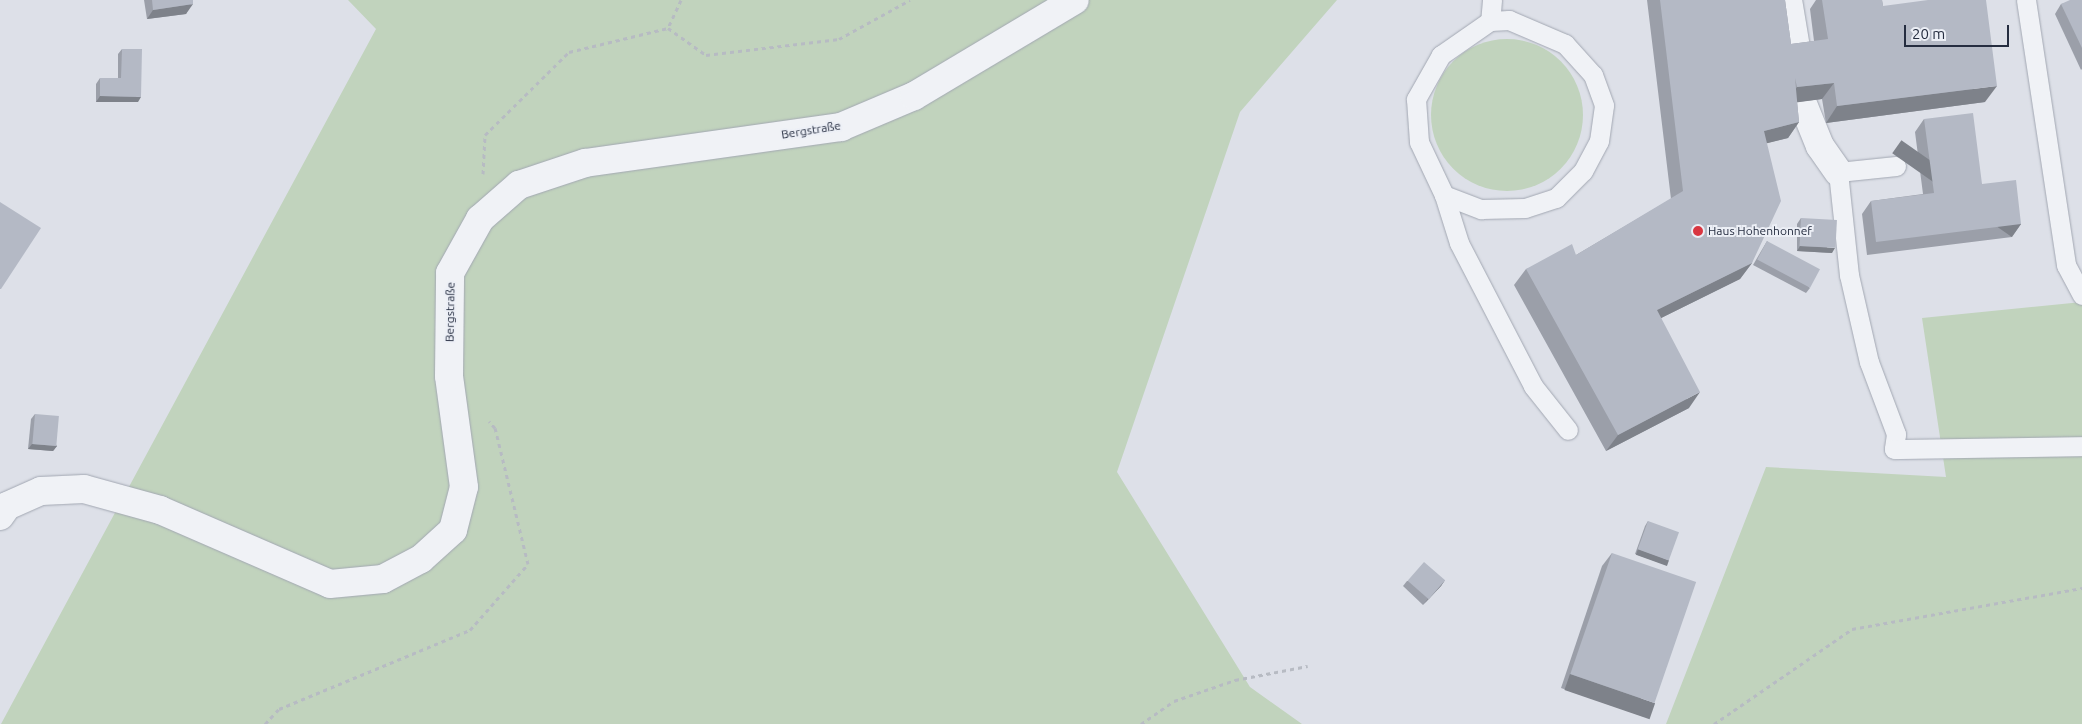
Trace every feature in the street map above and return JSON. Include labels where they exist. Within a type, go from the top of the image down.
[{"type":"street","name":"Bergstraße","points":[[0,516],[7,506],[41,491],[84,490],[160,510],[330,584],[383,579],[421,559],[453,530],[464,487],[449,376],[450,273],[480,219],[519,185],[585,163],[841,127],[914,96],[1075,0]]},
{"type":"street","points":[[1788,0],[1797,54]]},
{"type":"street","points":[[1803,104],[1820,146],[1838,172]]},
{"type":"lane","points":[[1490,22],[1492,0]]},
{"type":"lane","points":[[2026,0],[2066,264],[2082,295]]},
{"type":"lane","points":[[1444,195],[1481,209],[1525,208],[1556,198],[1582,171],[1599,141],[1604,105],[1593,75],[1565,44],[1509,20],[1490,22],[1441,55],[1416,99],[1419,142],[1444,195],[1459,243],[1533,386],[1568,430]]},
{"type":"lane","points":[[1896,166],[1838,172],[1849,275],[1869,362],[1896,434],[1894,449],[2082,446]]},
{"type":"path","points":[[668,28],[681,0]]},
{"type":"path","points":[[480,219],[485,135],[568,52],[668,28],[706,55],[839,40],[910,0]]},
{"type":"path","points":[[1714,724],[1852,629],[2082,588]]},
{"type":"path","points":[[1141,724],[1174,701],[1235,680],[1308,666]]},
{"type":"green space","points":[[348,0],[1337,0],[1240,112],[1117,472],[1250,687],[1302,724],[1,724],[376,29]]},
{"type":"green space","points":[[1507,39],[1522,40],[1536,45],[1561,61],[1577,86],[1582,100],[1582,130],[1577,144],[1561,169],[1536,185],[1522,190],[1507,191],[1492,190],[1478,185],[1453,169],[1437,144],[1432,130],[1431,115],[1432,100],[1437,86],[1453,61],[1478,45],[1492,40]]},
{"type":"green space","points":[[2082,302],[2082,724],[1666,724],[1766,467],[1946,477],[1922,318]]},
{"type":"building","points":[[152,0],[193,0],[193,4],[153,10]]},
{"type":"building","name":"Haus Hohenhonnef","points":[[1660,0],[1785,0],[1791,44],[1828,39],[1822,0],[1882,0],[1883,6],[1928,0],[1986,0],[1997,86],[1837,106],[1834,83],[1797,87],[1795,78],[1799,122],[1764,131],[1781,201],[1752,263],[1657,310],[1700,392],[1618,435],[1526,269],[1572,244],[1576,255],[1683,191]]},
{"type":"building","points":[[2070,0],[2082,0],[2082,48],[2061,4]]},
{"type":"building","points":[[122,49],[142,49],[141,97],[100,96],[100,78],[121,78]]},
{"type":"building","points":[[1973,113],[1982,184],[2016,180],[2021,224],[1876,242],[1871,201],[1934,193],[1924,119]]},
{"type":"building","points":[[0,202],[41,228],[1,289],[0,289]]},
{"type":"building","points":[[1801,218],[1837,220],[1835,248],[1800,246]]},
{"type":"building","points":[[1767,241],[1820,269],[1810,288],[1757,260]]},
{"type":"building","points":[[35,414],[59,416],[56,446],[32,444]]},
{"type":"building","points":[[1648,521],[1679,532],[1669,560],[1638,549]]},
{"type":"building","points":[[1612,553],[1696,582],[1654,703],[1570,674]]},
{"type":"building","points":[[1424,562],[1445,580],[1429,599],[1408,581]]},
{"type":"place","name":"Haus Hohenhonnef","points":[[1698,231]]}]
